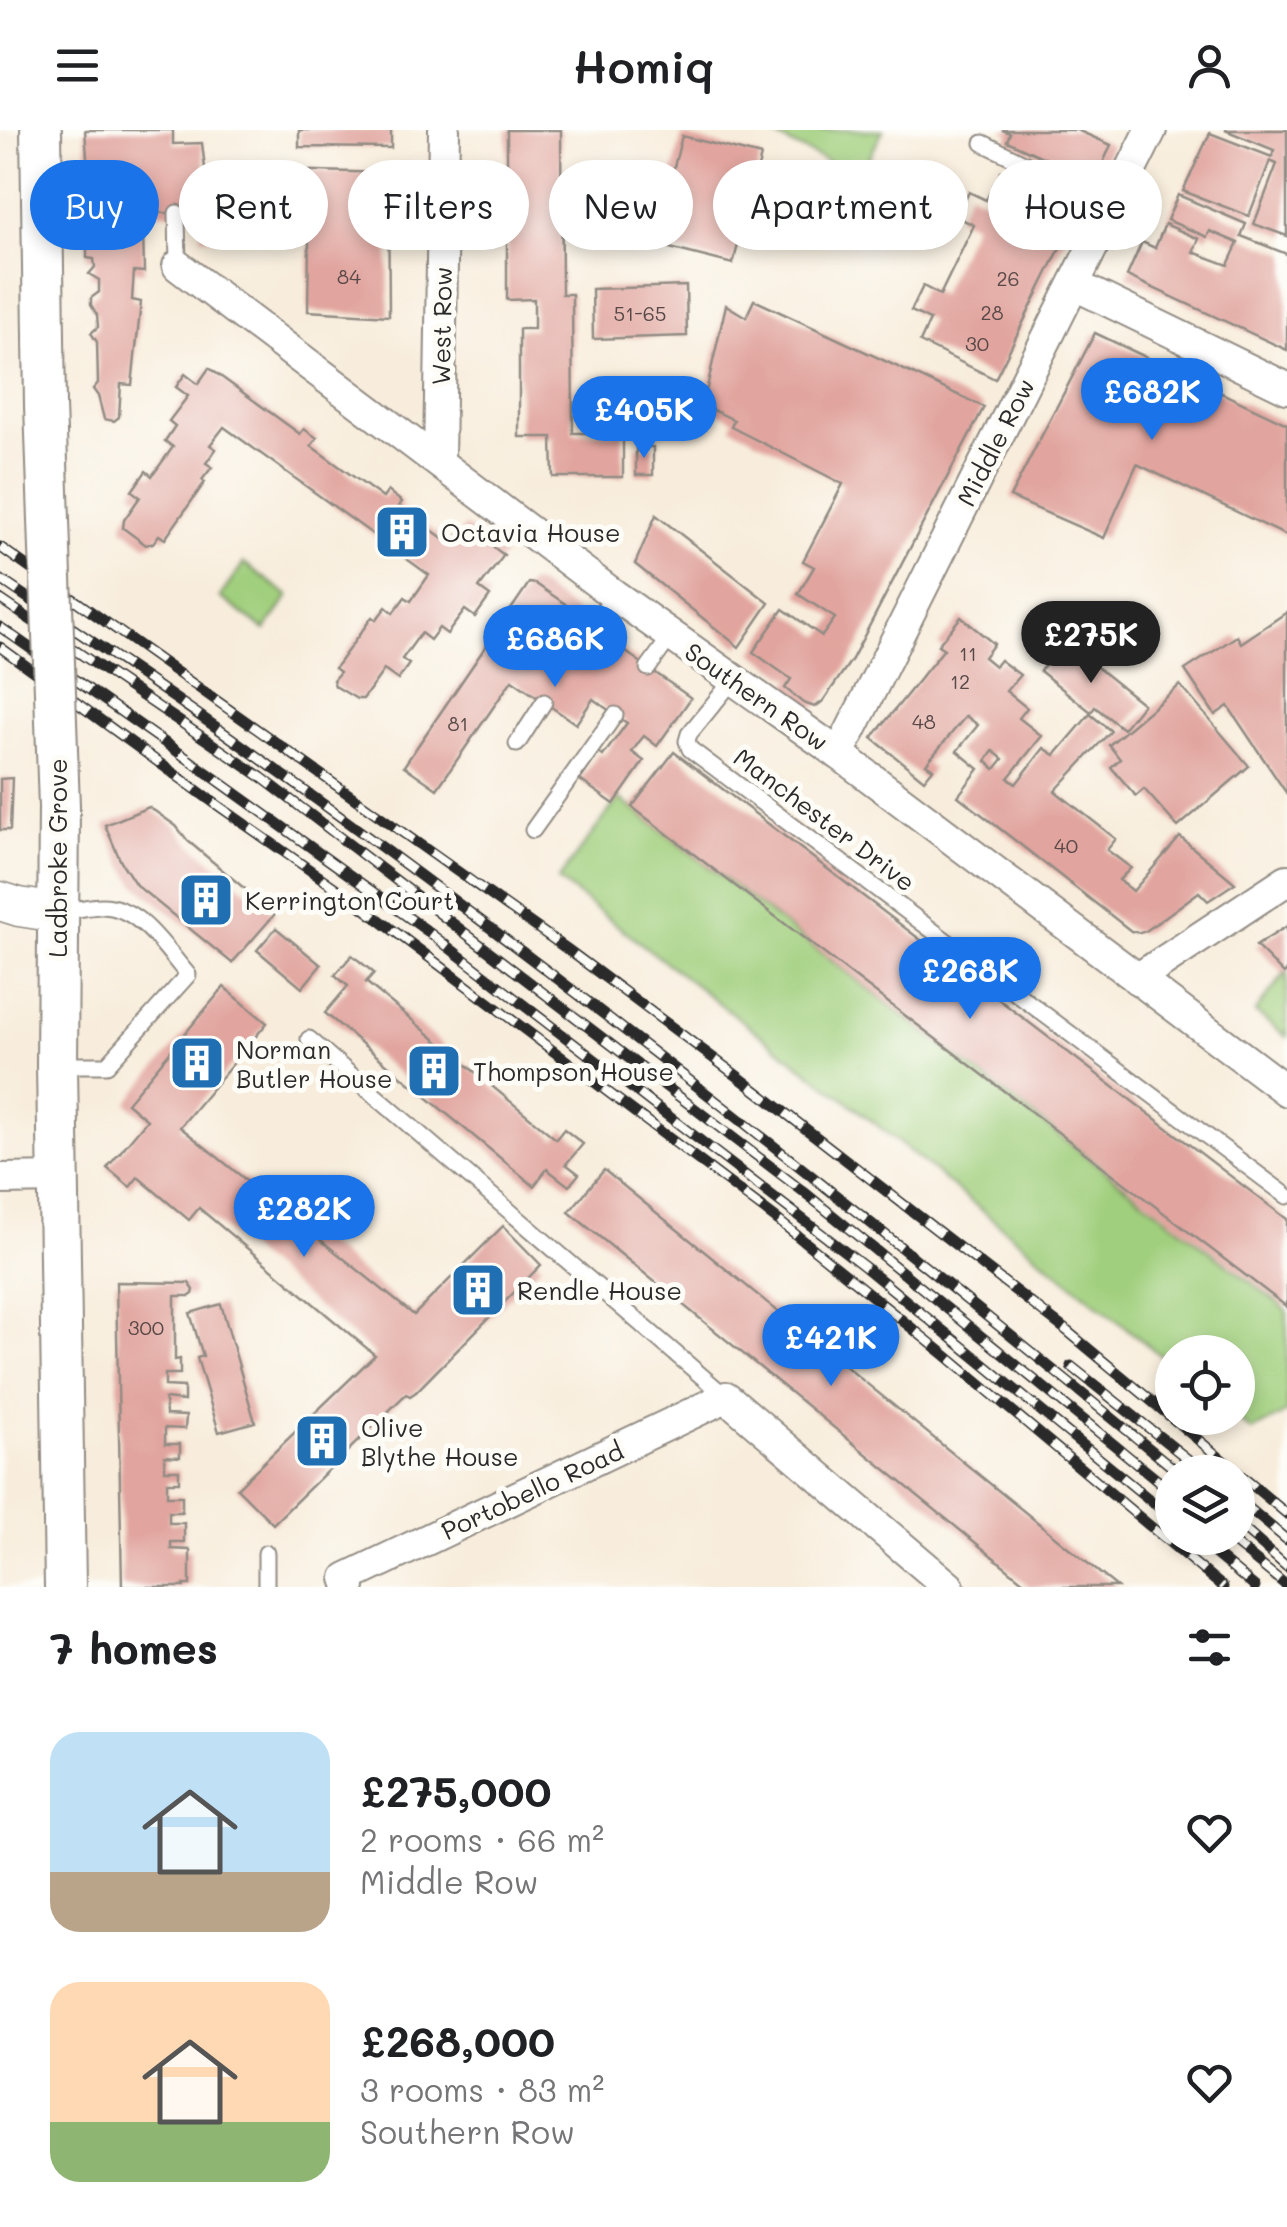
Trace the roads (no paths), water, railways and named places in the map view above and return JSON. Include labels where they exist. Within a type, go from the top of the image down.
[{"type":"main road","name":"Ladbroke Grove","points":[[41,130],[59,807],[57,1065],[65,1587]]},
{"type":"street","name":"West Row","points":[[439,462],[444,130]]},
{"type":"street","name":"Middle Row","points":[[1136,160],[1150,130]]},
{"type":"street","name":"Middle Row","points":[[839,754],[1092,250]]},
{"type":"street","name":"Southern Row","points":[[178,266],[614,595],[839,754],[1287,1091]]},
{"type":"street","points":[[1075,285],[1287,388]]},
{"type":"street","points":[[1137,979],[1287,880]]},
{"type":"street","points":[[0,901],[58,913]]},
{"type":"street","points":[[0,1179],[60,1178]]},
{"type":"street","points":[[726,1398],[949,1587]]},
{"type":"street","name":"Portobello Road","points":[[350,1587],[347,1578],[726,1398]]},
{"type":"lane","points":[[983,143],[1018,160]]},
{"type":"lane","points":[[177,214],[178,266]]},
{"type":"lane","points":[[593,626],[614,595]]},
{"type":"lane","points":[[648,668],[671,636]]},
{"type":"lane","name":"Manchester Drive","points":[[733,680],[689,734],[686,741],[690,749],[1287,1196]]},
{"type":"lane","points":[[517,744],[544,702]]},
{"type":"lane","points":[[533,830],[615,714]]},
{"type":"lane","points":[[57,1065],[107,1065],[188,975],[138,919],[116,908],[102,906],[58,913]]},
{"type":"lane","points":[[309,1040],[726,1398]]},
{"type":"lane","points":[[266,1553],[266,1587]]},
{"type":"railway","points":[[0,547],[567,949],[740,1078],[1066,1330],[1217,1455]]},
{"type":"railway","points":[[0,579],[223,732],[491,928],[837,1196],[1157,1455]]},
{"type":"railway","points":[[0,599],[261,777],[804,1192],[1155,1478]]},
{"type":"railway","points":[[0,627],[426,930],[865,1267],[1155,1504]]},
{"type":"railway","points":[[0,647],[357,903],[779,1221],[1223,1587]]},
{"type":"railway","points":[[1071,1366],[1183,1455]]},
{"type":"railway","points":[[1255,1487],[1287,1514]]},
{"type":"railway","points":[[1255,1513],[1287,1540]]},
{"type":"railway","points":[[1255,1539],[1287,1567]]},
{"type":"railway","points":[[1216,1555],[1255,1587]]},
{"type":"railway","points":[[1249,1555],[1287,1586]]},
{"type":"place","name":"Octavia House","points":[[402,532]]},
{"type":"place","name":"Kerrington Court","points":[[206,900]]},
{"type":"place","name":"Norman Butler House","points":[[197,1063]]},
{"type":"place","name":"Thompson House","points":[[434,1071]]},
{"type":"place","name":"Rendle House","points":[[478,1290]]},
{"type":"place","name":"Olive Blythe House","points":[[322,1441]]}]
